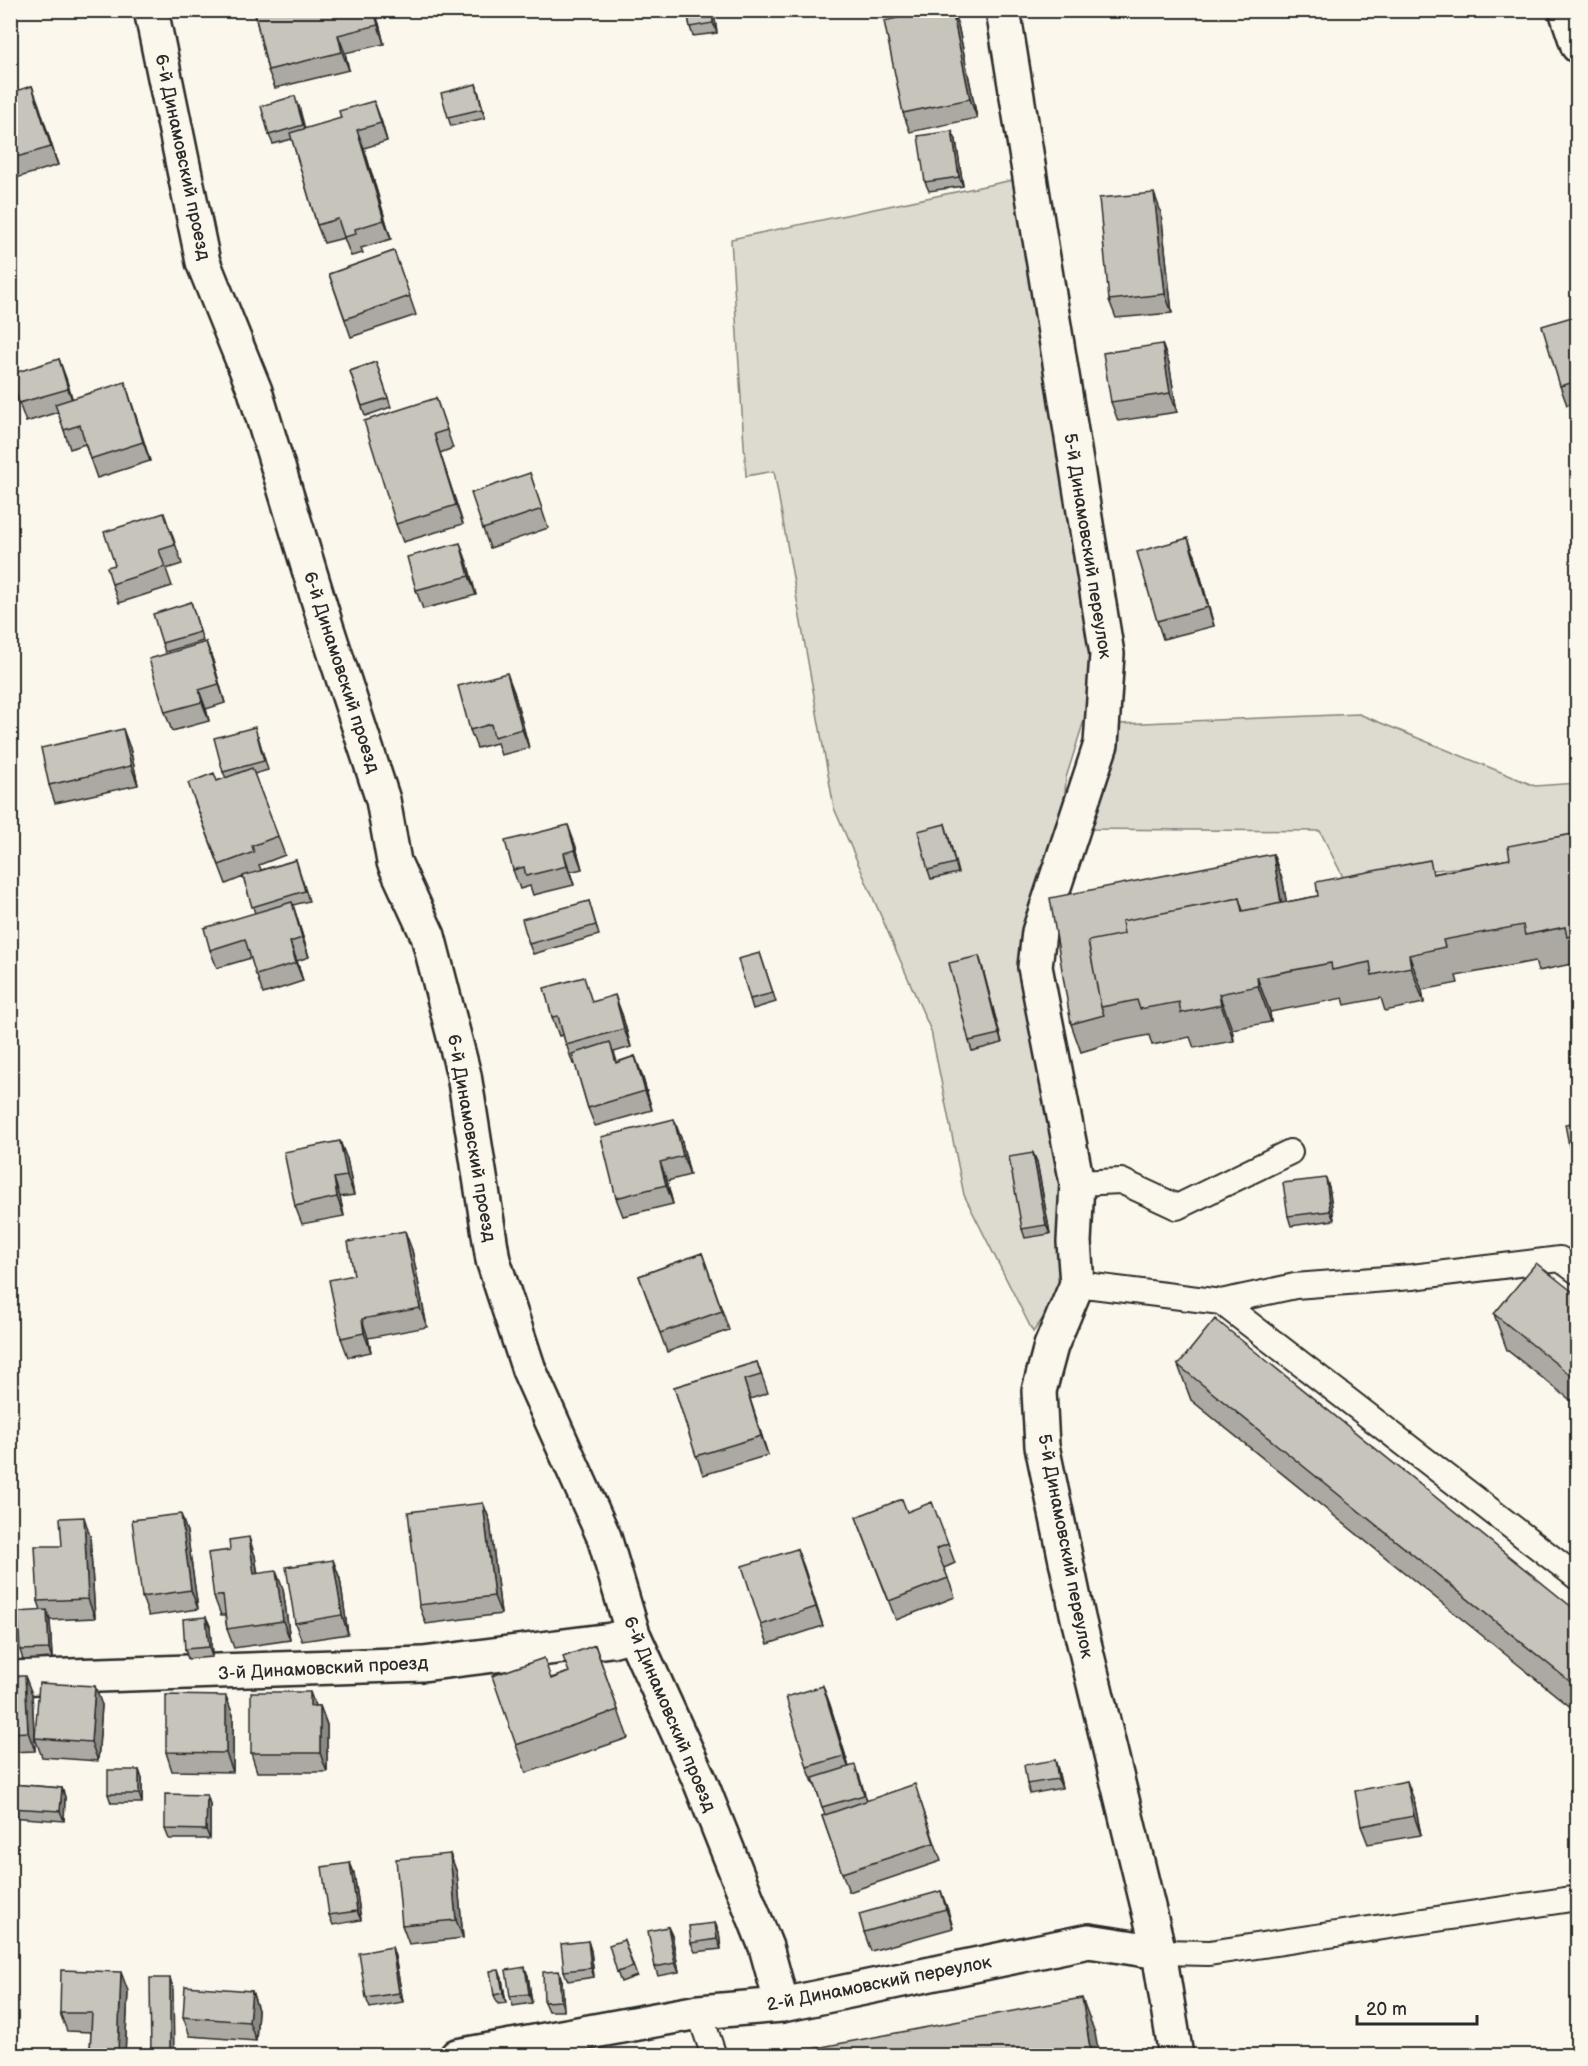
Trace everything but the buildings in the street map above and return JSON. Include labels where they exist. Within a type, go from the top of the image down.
[{"type":"street","name":"6-й Динамовский проезд","points":[[151,10],[203,262],[255,392],[327,629],[383,800],[394,861],[428,936],[464,1075],[493,1260],[529,1370],[604,1537],[633,1634],[700,1781],[766,1947],[782,2005]]},
{"type":"street","name":"5-й Динамовский переулок","points":[[1003,10],[1107,654],[1101,744],[1039,932],[1035,967],[1077,1183],[1074,1242],[1077,1284],[1051,1346],[1039,1391],[1042,1446],[1081,1629],[1159,1952]]},
{"type":"street","points":[[1566,10],[1578,46]]},
{"type":"street","name":"3-й Динамовский проезд","points":[[10,1678],[423,1664],[611,1640],[633,1634]]},
{"type":"street","name":"2-й Динамовский переулок","points":[[457,2055],[699,2012],[782,2005],[1089,1941],[1159,1952]]},
{"type":"street","points":[[1159,1952],[1176,2055]]},
{"type":"lane","points":[[1077,1183],[1120,1181],[1177,1207],[1290,1152]]},
{"type":"lane","points":[[1077,1284],[1221,1302],[1295,1286],[1412,1277],[1560,1259],[1578,1272]]},
{"type":"lane","points":[[1221,1302],[1578,1578]]},
{"type":"lane","points":[[1159,1952],[1209,1953],[1578,1898]]},
{"type":"lane","points":[[699,2012],[714,2055]]},
{"type":"shaded area","points":[[1013,180],[1092,661],[1090,701],[1066,778],[1063,821],[1039,879],[1026,929],[1062,1206],[1062,1292],[1033,1332],[964,1195],[931,1031],[834,808],[774,471],[746,476],[731,239]]},
{"type":"shaded area","points":[[1359,714],[1535,786],[1577,783],[1577,856],[1344,879],[1320,831],[1086,829],[1120,724]]}]
